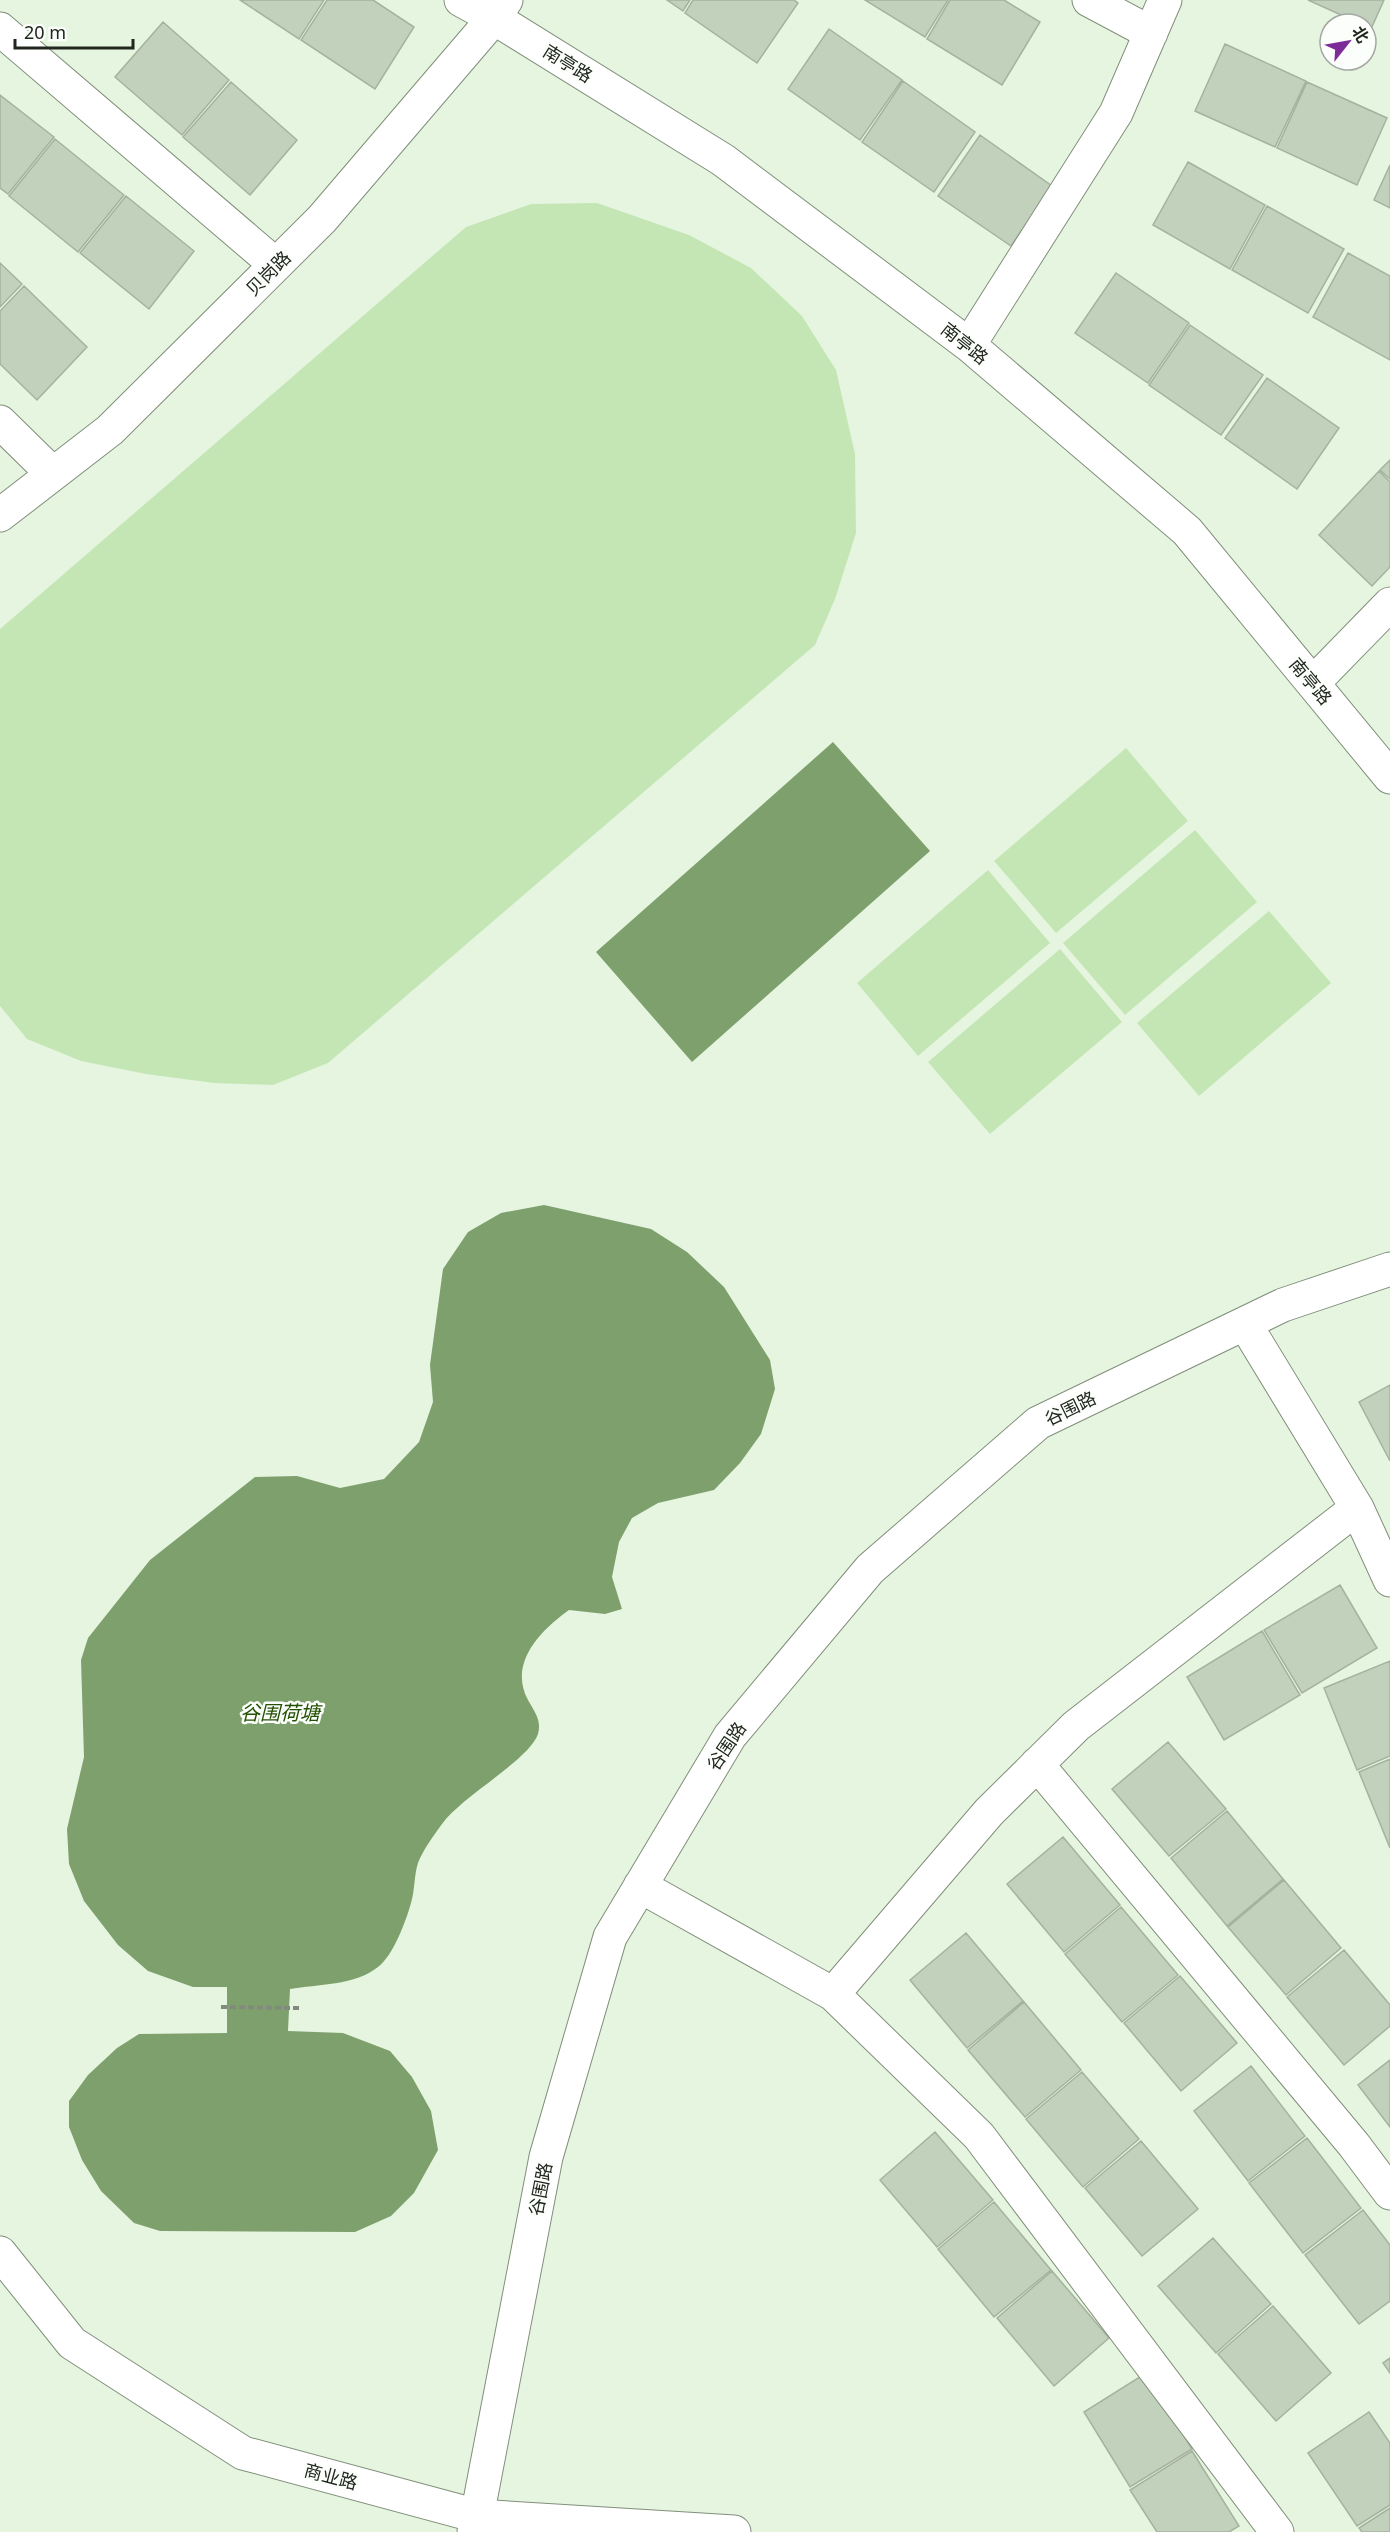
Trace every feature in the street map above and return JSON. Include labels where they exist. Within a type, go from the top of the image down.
[{"type":"street","name":"南亭路","points":[[461,0],[500,9],[723,160],[969,345],[1187,531],[1390,777]]},
{"type":"street","points":[[1089,0],[1151,33]]},
{"type":"street","points":[[969,345],[1116,113],[1165,0]]},
{"type":"street","name":"贝岗路","points":[[0,515],[110,430],[322,219],[500,9]]},
{"type":"street","points":[[0,29],[276,265]]},
{"type":"street","points":[[0,422],[53,474]]},
{"type":"street","points":[[1313,683],[1390,604]]},
{"type":"street","name":"谷围路","points":[[475,2524],[546,2157],[610,1937],[729,1736],[870,1569],[1038,1423],[1283,1305],[1390,1269]]},
{"type":"street","points":[[1245,1324],[1357,1508],[1390,1580]]},
{"type":"street","points":[[833,1994],[989,1812],[1076,1726],[1357,1508]]},
{"type":"street","points":[[1037,1764],[1354,2145],[1390,2193]]},
{"type":"street","points":[[640,1886],[833,1994],[979,2136],[1277,2532]]},
{"type":"street","name":"商业路","points":[[0,2253],[72,2343],[243,2452],[475,2524],[734,2532]]},
{"type":"path","points":[[221,2007],[299,2008]]},
{"type":"shaded area","points":[[597,203],[689,235],[751,268],[802,316],[836,370],[855,454],[856,533],[835,599],[815,645],[328,1063],[273,1085],[214,1083],[146,1074],[81,1061],[27,1039],[0,1006],[0,629],[466,227],[531,204]]},
{"type":"shaded area","points":[[1126,748],[1188,821],[1056,933],[994,861]]},
{"type":"shaded area","points":[[1195,830],[1257,902],[1125,1015],[1063,943]]},
{"type":"shaded area","points":[[988,870],[1050,943],[918,1056],[857,983]]},
{"type":"shaded area","points":[[1269,911],[1331,983],[1199,1096],[1137,1023]]},
{"type":"shaded area","points":[[1060,949],[1122,1022],[990,1134],[928,1062]]},
{"type":"water","points":[[833,742],[930,851],[692,1062],[596,952]]},
{"type":"water","name":"谷围荷塘","points":[[544,1205],[651,1229],[687,1252],[724,1287],[770,1360],[775,1389],[761,1434],[740,1463],[714,1490],[658,1503],[632,1518],[619,1542],[612,1577],[622,1609],[605,1614],[569,1610],[548,1627],[530,1649],[522,1673],[523,1686],[538,1720],[538,1734],[522,1756],[451,1813],[432,1838],[418,1863],[409,1910],[394,1947],[384,1962],[358,1978],[290,1989],[288,2031],[343,2033],[390,2051],[412,2077],[431,2111],[438,2150],[414,2193],[391,2216],[355,2232],[160,2231],[134,2223],[101,2191],[82,2160],[69,2127],[69,2101],[88,2075],[117,2048],[139,2034],[227,2033],[227,1987],[193,1987],[148,1971],[118,1945],[84,1901],[69,1864],[67,1829],[84,1757],[81,1660],[88,1638],[150,1560],[255,1477],[297,1476],[340,1488],[384,1479],[419,1442],[433,1402],[430,1365],[443,1269],[468,1232],[501,1213]]},
{"type":"building","points":[[240,0],[324,0],[299,39]]},
{"type":"building","points":[[327,0],[373,0],[414,27],[375,89],[301,40]]},
{"type":"building","points":[[667,0],[690,0],[683,11]]},
{"type":"building","points":[[693,0],[794,0],[798,3],[757,63],[685,13]]},
{"type":"building","points":[[865,0],[948,0],[925,37]]},
{"type":"building","points":[[950,0],[1004,0],[1040,22],[1002,85],[927,39]]},
{"type":"building","points":[[1308,0],[1384,0],[1378,13],[1334,12]]},
{"type":"building","points":[[163,22],[229,80],[182,135],[115,77]]},
{"type":"building","points":[[829,29],[902,80],[860,140],[788,89]]},
{"type":"building","points":[[1225,44],[1306,81],[1275,147],[1195,111]]},
{"type":"building","points":[[903,81],[975,132],[934,192],[862,142]]},
{"type":"building","points":[[231,82],[297,140],[250,195],[183,137]]},
{"type":"building","points":[[1307,82],[1387,118],[1357,185],[1277,148]]},
{"type":"building","points":[[0,95],[54,137],[8,194],[0,188]]},
{"type":"building","points":[[980,135],[1052,186],[1011,246],[938,196]]},
{"type":"building","points":[[55,139],[124,195],[78,252],[9,196]]},
{"type":"building","points":[[1188,162],[1265,205],[1230,269],[1153,225]]},
{"type":"building","points":[[1390,165],[1390,208],[1374,200]]},
{"type":"building","points":[[126,196],[194,251],[149,309],[80,253]]},
{"type":"building","points":[[1267,206],[1344,249],[1308,313],[1232,270]]},
{"type":"building","points":[[1348,253],[1390,276],[1390,360],[1313,317]]},
{"type":"building","points":[[0,263],[22,284],[0,307]]},
{"type":"building","points":[[1116,273],[1189,323],[1148,383],[1075,333]]},
{"type":"building","points":[[24,286],[87,347],[37,400],[0,364],[0,311]]},
{"type":"building","points":[[1190,325],[1263,375],[1221,435],[1149,385]]},
{"type":"building","points":[[1267,378],[1339,428],[1297,489],[1225,438]]},
{"type":"building","points":[[1390,460],[1390,479],[1380,470]]},
{"type":"building","points":[[1379,471],[1390,482],[1390,567],[1372,586],[1319,535]]},
{"type":"building","points":[[1390,1385],[1390,1461],[1359,1402]]},
{"type":"building","points":[[1340,1585],[1377,1648],[1302,1693],[1264,1630]]},
{"type":"building","points":[[1262,1631],[1300,1695],[1224,1740],[1187,1677]]},
{"type":"building","points":[[1390,1661],[1390,1756],[1357,1770],[1324,1688]]},
{"type":"building","points":[[1168,1742],[1226,1809],[1169,1856],[1112,1789]]},
{"type":"building","points":[[1390,1759],[1390,1848],[1359,1772]]},
{"type":"building","points":[[1227,1811],[1283,1879],[1227,1926],[1171,1858]]},
{"type":"building","points":[[1063,1837],[1120,1905],[1064,1952],[1007,1884]]},
{"type":"building","points":[[1284,1880],[1341,1948],[1286,1995],[1228,1927]]},
{"type":"building","points":[[1121,1907],[1178,1975],[1122,2022],[1065,1954]]},
{"type":"building","points":[[966,1933],[1023,2001],[967,2048],[910,1980]]},
{"type":"building","points":[[1344,1950],[1390,2005],[1390,2026],[1344,2065],[1287,1997]]},
{"type":"building","points":[[1180,1976],[1237,2043],[1181,2091],[1124,2023]]},
{"type":"building","points":[[1024,2002],[1081,2070],[1025,2117],[968,2050]]},
{"type":"building","points":[[1390,2060],[1390,2127],[1358,2085]]},
{"type":"building","points":[[1251,2066],[1305,2136],[1248,2181],[1194,2111]]},
{"type":"building","points":[[1082,2072],[1139,2139],[1083,2187],[1026,2119]]},
{"type":"building","points":[[935,2132],[993,2200],[937,2247],[880,2180]]},
{"type":"building","points":[[1307,2138],[1361,2208],[1303,2253],[1249,2183]]},
{"type":"building","points":[[1141,2141],[1198,2209],[1142,2256],[1085,2188]]},
{"type":"building","points":[[994,2202],[1051,2270],[994,2317],[938,2249]]},
{"type":"building","points":[[1363,2210],[1390,2245],[1390,2301],[1359,2324],[1305,2255]]},
{"type":"building","points":[[1213,2238],[1271,2304],[1216,2353],[1158,2286]]},
{"type":"building","points":[[1052,2271],[1109,2338],[1054,2386],[997,2318]]},
{"type":"building","points":[[1273,2306],[1331,2373],[1276,2421],[1218,2354]]},
{"type":"building","points":[[1390,2358],[1390,2373],[1383,2363]]},
{"type":"building","points":[[1146,2373],[1192,2449],[1130,2487],[1084,2412]]},
{"type":"building","points":[[1369,2412],[1390,2443],[1390,2505],[1357,2526],[1308,2453]]},
{"type":"building","points":[[1192,2451],[1239,2526],[1229,2532],[1157,2532],[1130,2490]]},
{"type":"building","points":[[1390,2508],[1390,2532],[1362,2532],[1359,2528]]}]
